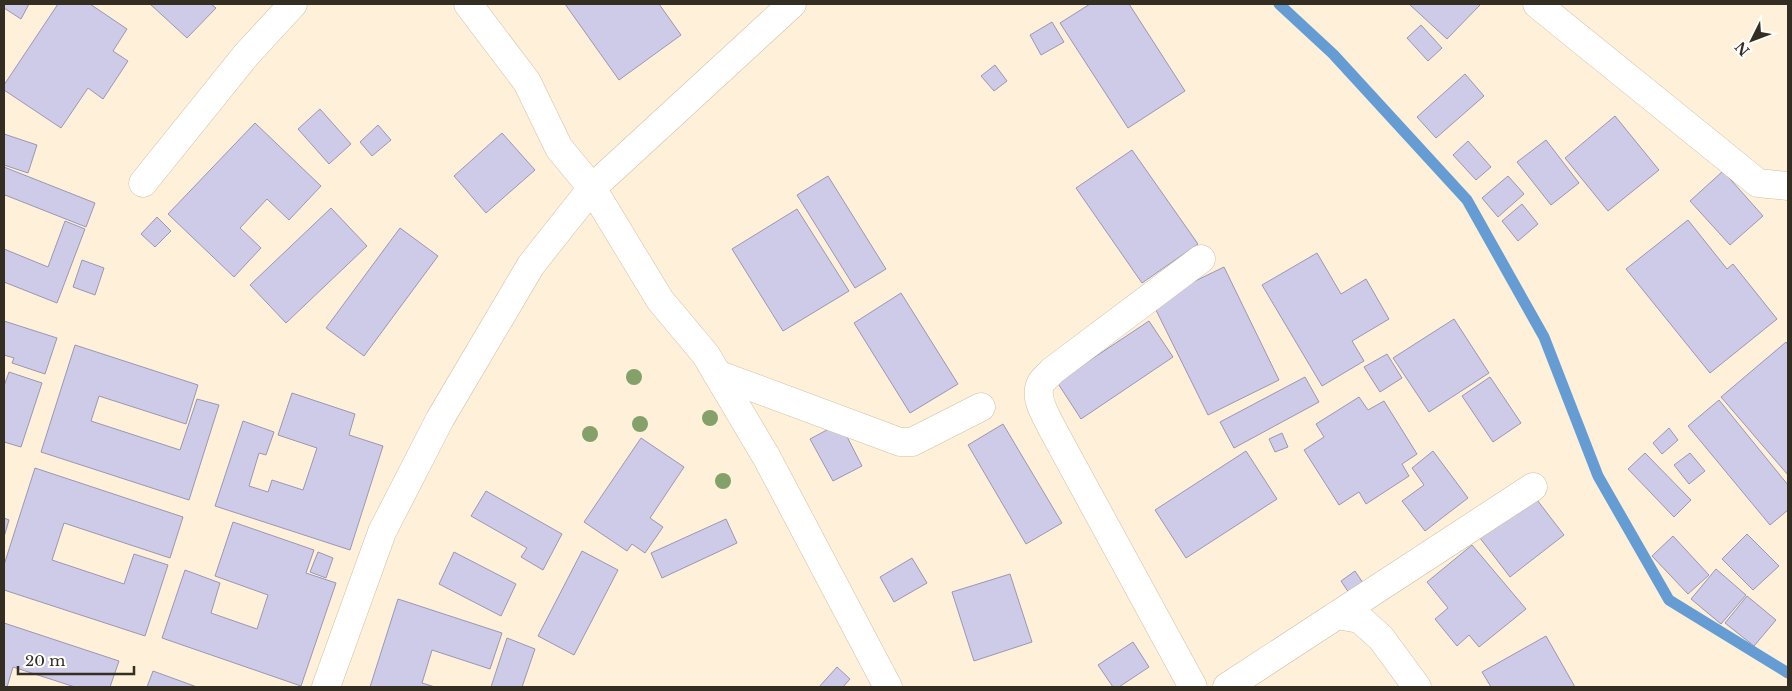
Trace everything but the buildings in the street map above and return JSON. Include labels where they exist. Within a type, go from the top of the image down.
[{"type":"street","points":[[143,183],[246,55],[293,4]]},
{"type":"street","points":[[468,4],[528,82],[559,148],[592,188],[660,300],[706,355],[767,458],[888,687]]},
{"type":"street","points":[[326,687],[382,532],[440,420],[530,265],[592,188],[792,4]]},
{"type":"street","points":[[1537,4],[1758,183],[1788,186]]},
{"type":"street","points":[[1193,687],[1042,408],[1039,393],[1041,383],[1052,371],[1201,259]]},
{"type":"street","points":[[717,374],[900,442],[912,442],[981,408]]},
{"type":"street","points":[[1227,687],[1533,486]]},
{"type":"street","points":[[1336,615],[1360,619],[1381,638],[1417,687]]},
{"type":"waterway","points":[[1279,4],[1333,54],[1467,200],[1544,337],[1598,476],[1669,600],[1788,673]]}]
